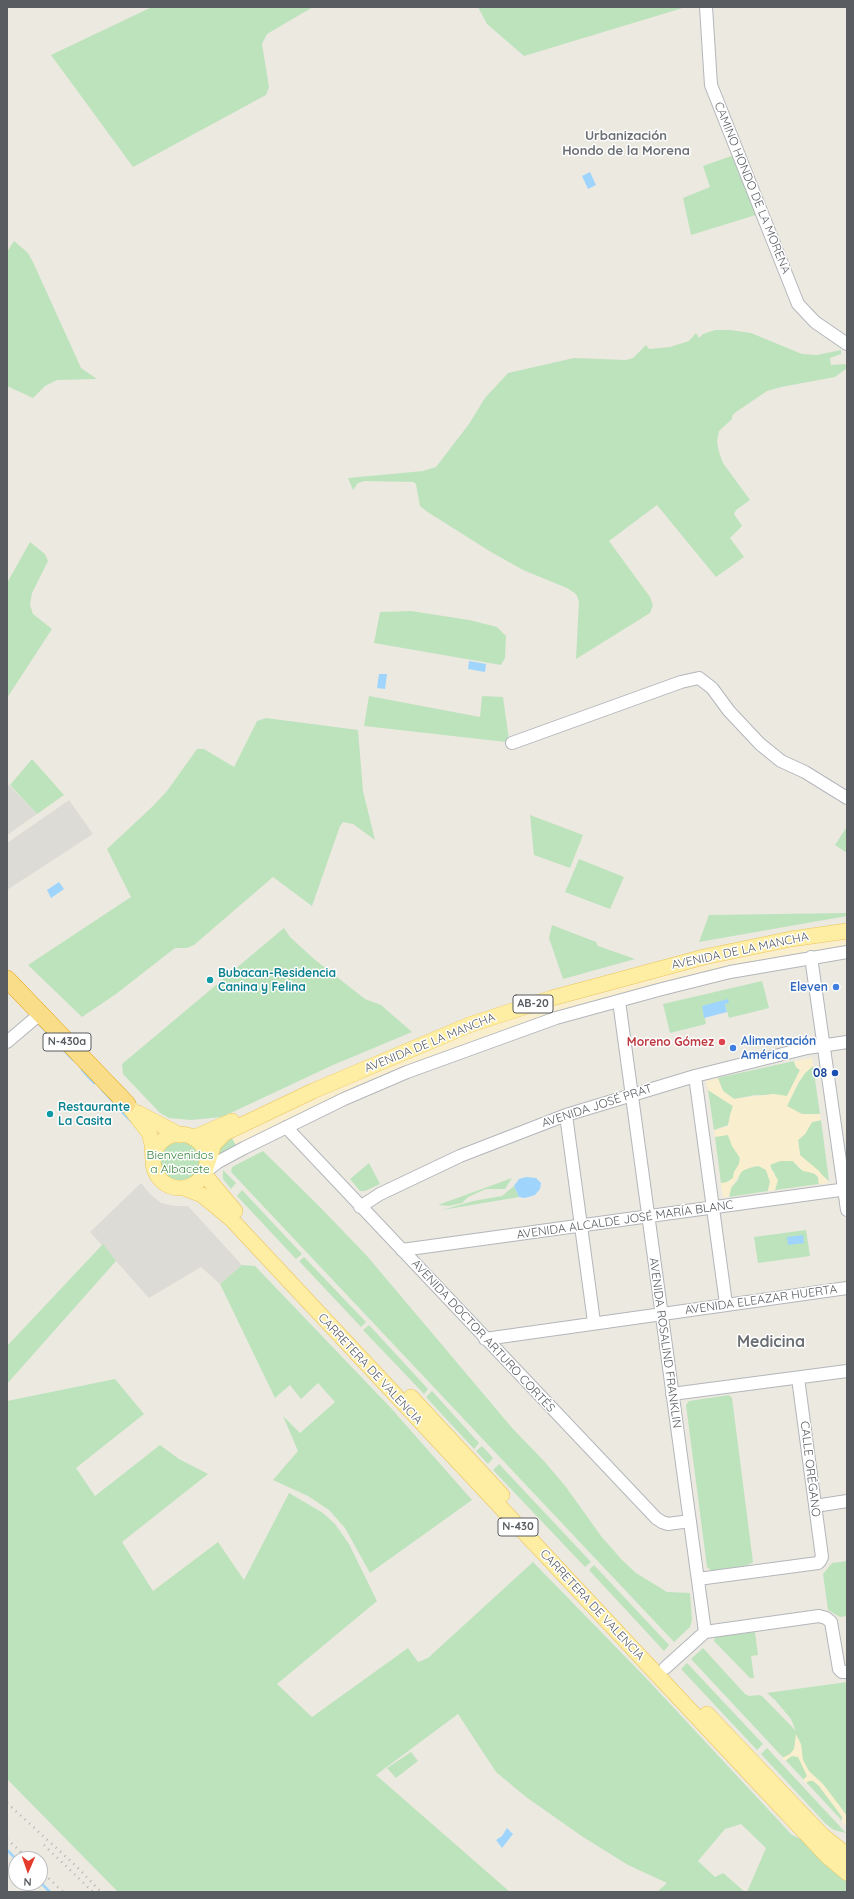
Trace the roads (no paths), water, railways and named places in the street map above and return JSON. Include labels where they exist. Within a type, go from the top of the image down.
[{"type":"highway","name":"N-430a","points":[[7,979],[127,1104]]},
{"type":"main road","name":"AVENIDA DE LA MANCHA","points":[[186,1136],[222,1126],[330,1074],[450,1024],[536,994],[616,969],[702,948],[847,922]]},
{"type":"main road","name":"AVENIDA DE LA MANCHA","points":[[205,1171],[214,1144],[225,1133],[313,1091],[406,1050],[468,1025],[538,1002],[631,975],[704,957],[791,939],[847,930]]},
{"type":"main road","points":[[127,1104],[137,1112],[200,1143],[205,1151],[207,1159],[205,1171],[196,1183],[184,1188],[177,1188],[164,1183],[155,1172],[153,1165],[152,1144],[148,1133],[127,1104]]},
{"type":"main road","points":[[153,1165],[157,1148],[167,1138],[186,1136]]},
{"type":"main road","name":"CARRETERA DE VALENCIA","points":[[205,1171],[222,1196],[665,1668],[822,1835],[847,1855]]},
{"type":"main road","name":"CARRETERA DE VALENCIA","points":[[184,1188],[202,1195],[231,1220],[775,1801],[827,1856],[847,1873]]},
{"type":"street","name":"CAMINO HONDO DE LA MORENA","points":[[706,7],[711,85],[798,304],[815,322],[847,344]]},
{"type":"street","points":[[512,743],[681,682],[699,678],[708,685],[742,726],[770,753],[781,761],[805,772],[847,798]]},
{"type":"street","name":"AVENIDA DE LA MANCHA","points":[[205,1171],[218,1162],[344,1099],[407,1072],[556,1018],[730,972],[847,952]]},
{"type":"street","points":[[811,957],[846,1189],[847,1210]]},
{"type":"street","name":"AVENIDA ROSALIND FRANKLIN","points":[[618,1001],[705,1632]]},
{"type":"street","points":[[7,1042],[40,1014]]},
{"type":"street","name":"AVENIDA JOSÉ PRAT","points":[[360,1207],[380,1194],[460,1156],[566,1115],[695,1076],[824,1045],[847,1042]]},
{"type":"street","points":[[695,1076],[726,1304]]},
{"type":"street","points":[[566,1115],[594,1322]]},
{"type":"street","name":"AVENIDA DOCTOR ARTURO CORTÉS","points":[[286,1127],[360,1207],[656,1518],[668,1524],[690,1521]]},
{"type":"street","name":"AVENIDA ALCALDE JOSÉ MARÍA BLANC","points":[[402,1250],[846,1189]]},
{"type":"street","name":"AVENIDA ELEAZAR HUERTA","points":[[485,1339],[594,1322],[847,1288]]},
{"type":"street","points":[[672,1394],[847,1371]]},
{"type":"street","name":"CALLE ORÉGANO","points":[[698,1579],[811,1564],[820,1561],[822,1557],[798,1378]]},
{"type":"street","points":[[815,1506],[847,1501]]},
{"type":"street","points":[[665,1668],[705,1632],[819,1616],[826,1618],[831,1622],[839,1669],[844,1672]]},
{"type":"water","points":[[590,172],[596,185],[588,189],[582,176]]},
{"type":"water","points":[[469,661],[486,664],[485,672],[468,669]]},
{"type":"water","points":[[379,674],[387,674],[385,689],[377,688]]},
{"type":"water","points":[[59,882],[64,889],[51,898],[47,890]]},
{"type":"water","points":[[728,999],[729,1003],[725,1004],[727,1012],[704,1018],[702,1006]]},
{"type":"water","points":[[526,1177],[536,1178],[541,1183],[540,1189],[535,1195],[525,1198],[519,1197],[514,1186],[519,1179]]},
{"type":"water","points":[[803,1235],[804,1243],[788,1245],[787,1237]]},
{"type":"water","points":[[507,1828],[513,1834],[502,1848],[496,1840],[502,1836]]},
{"type":"waterway","points":[[37,1022],[73,1060]]},
{"type":"waterway","points":[[82,1070],[94,1083]]},
{"type":"waterway","points":[[102,1090],[117,1106]]},
{"type":"waterway","points":[[122,1112],[131,1121]]},
{"type":"railway","points":[[7,1803],[76,1866],[101,1892]]},
{"type":"railway","points":[[7,1839],[20,1851]]},
{"type":"railway","points":[[44,1845],[93,1892]]},
{"type":"railway","points":[[48,1878],[63,1892]]},
{"type":"place","name":"Bubacan-Residencia Canina y Felina","points":[[210,980]]},
{"type":"place","name":"Eleven","points":[[836,987]]},
{"type":"place","name":"Moreno Gómez","points":[[722,1042]]},
{"type":"place","name":"Alimentación América","points":[[733,1048]]},
{"type":"place","name":"08","points":[[835,1073]]},
{"type":"place","name":"Restaurante La Casita","points":[[50,1114]]},
{"type":"district","name":"Urbanización Hondo de la Morena","points":[[626,144]]},
{"type":"district","name":"Medicina","points":[[771,1342]]},
{"type":"park label","name":"Bienvenidos a Albacete","points":[[180,1162]]}]
